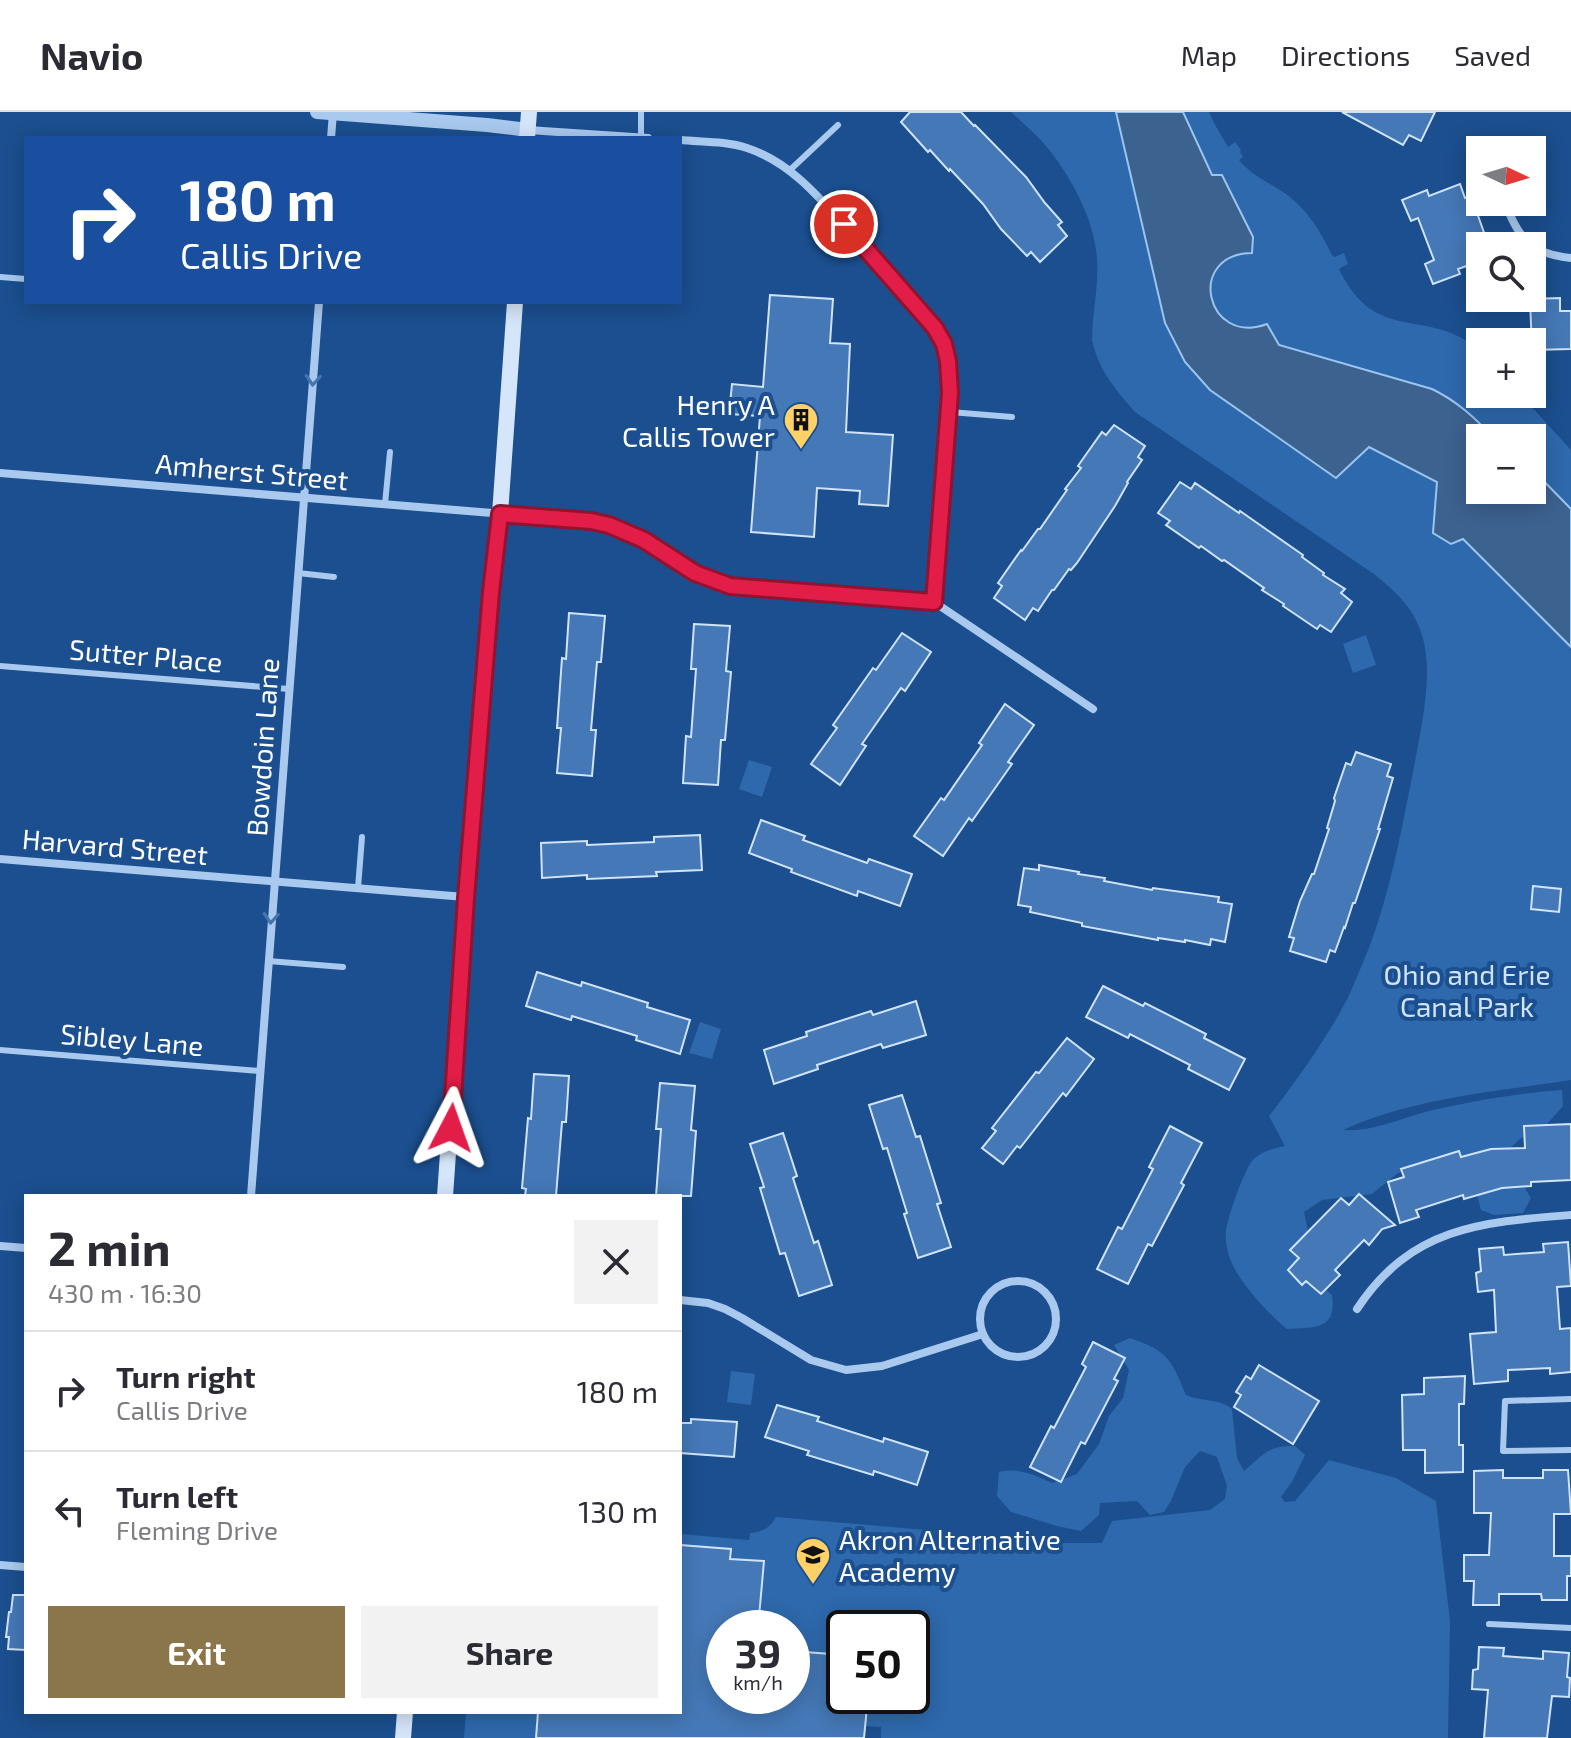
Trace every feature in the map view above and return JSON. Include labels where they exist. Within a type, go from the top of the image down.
[{"type":"main road","points":[[527,134],[529,112]]},
{"type":"main road","points":[[445,1194],[515,304]]},
{"type":"main road","points":[[403,1738],[405,1714]]},
{"type":"street","points":[[317,112],[487,125],[527,134],[603,136]]},
{"type":"street","points":[[331,136],[333,113]]},
{"type":"street","points":[[682,140],[745,147],[790,170],[824,203],[935,328],[944,344],[948,361],[950,412],[934,602],[1093,709]]},
{"type":"street","points":[[1511,216],[1532,246],[1543,253],[1571,258]]},
{"type":"street","name":"Bowdoin Lane","points":[[251,1194],[319,304]]},
{"type":"street","name":"Amherst Street","points":[[0,473],[591,521],[644,540],[695,573],[730,586],[934,602]]},
{"type":"street","name":"Harvard Street","points":[[0,859],[466,898]]},
{"type":"street","points":[[1357,1309],[1383,1274],[1422,1246],[1475,1226],[1571,1215]]},
{"type":"street","points":[[0,1246],[24,1248]]},
{"type":"street","points":[[1016,1282],[1033,1284],[1047,1294],[1054,1306],[1054,1330],[1047,1344],[1038,1351],[1010,1356],[997,1351],[983,1334],[980,1313],[983,1303],[990,1292],[1004,1285],[1016,1282]]},
{"type":"street","points":[[682,1300],[708,1303],[725,1309],[811,1360],[846,1370],[882,1366],[983,1334]]},
{"type":"street","points":[[0,1565],[24,1567]]},
{"type":"lane","points":[[641,112],[641,136]]},
{"type":"lane","points":[[790,170],[838,125]]},
{"type":"lane","points":[[0,277],[24,279]]},
{"type":"lane","points":[[950,412],[1012,417]]},
{"type":"lane","points":[[385,504],[390,452]]},
{"type":"lane","points":[[298,573],[334,577]]},
{"type":"lane","name":"Sutter Place","points":[[0,666],[289,689]]},
{"type":"lane","points":[[358,888],[362,837]]},
{"type":"lane","points":[[268,961],[343,967]]},
{"type":"lane","name":"Sibley Lane","points":[[0,1050],[260,1071]]},
{"type":"lane","points":[[1571,1399],[1505,1401],[1503,1451],[1571,1450]]},
{"type":"lane","points":[[1489,1624],[1571,1628]]},
{"type":"green space","name":"Ohio and Erie Canal Park","points":[[1011,112],[1116,112],[1165,323],[1185,362],[1210,390],[1335,478],[1369,447],[1438,482],[1462,538],[1571,647],[1571,1080],[1426,1103],[1343,1130],[1378,1126],[1481,1100],[1562,1090],[1563,1106],[1540,1132],[1521,1138],[1510,1148],[1521,1182],[1531,1198],[1523,1213],[1494,1215],[1481,1210],[1467,1155],[1451,1156],[1398,1173],[1372,1194],[1322,1200],[1304,1212],[1311,1245],[1300,1269],[1332,1295],[1331,1315],[1322,1325],[1287,1329],[1262,1305],[1233,1265],[1226,1231],[1236,1195],[1252,1161],[1271,1149],[1285,1146],[1269,1116],[1336,1020],[1378,922],[1398,845],[1423,718],[1427,666],[1422,635],[1409,608],[1374,574],[1135,412],[1121,395],[1103,369],[1092,340],[1097,259],[1087,217],[1075,189],[1051,152]]},
{"type":"green space","points":[[1183,112],[1209,112],[1228,147],[1235,142],[1241,150],[1243,157],[1239,160],[1301,207],[1332,255],[1335,257],[1344,253],[1348,264],[1339,269],[1354,293],[1369,308],[1386,317],[1442,330],[1466,341],[1466,408],[1533,408],[1571,450],[1571,509],[1546,483],[1546,424],[1480,424],[1441,392],[1279,345],[1267,325],[1245,327],[1228,322],[1217,311],[1211,297],[1211,282],[1218,268],[1231,258],[1252,253]]},
{"type":"green space","points":[[1366,635],[1376,665],[1353,673],[1343,644]]},
{"type":"green space","points":[[749,760],[772,767],[762,797],[739,789]]},
{"type":"green space","points":[[700,1022],[721,1029],[712,1059],[689,1053]]},
{"type":"green space","points":[[1130,1338],[1153,1347],[1167,1358],[1186,1395],[1222,1403],[1232,1409],[1237,1458],[1244,1471],[1266,1452],[1295,1446],[1305,1455],[1281,1497],[1285,1502],[1295,1501],[1329,1460],[1396,1478],[1436,1501],[1450,1621],[1448,1738],[881,1738],[881,1727],[865,1726],[866,1714],[930,1714],[930,1610],[826,1610],[826,1654],[810,1652],[810,1610],[751,1610],[730,1559],[730,1549],[682,1545],[682,1534],[749,1540],[750,1533],[765,1529],[776,1517],[949,1532],[949,1543],[1102,1543],[1112,1521],[1210,1510],[1225,1499],[1227,1486],[1217,1457],[1200,1451],[1185,1467],[1164,1512],[1150,1515],[1137,1501],[1100,1503],[1099,1515],[1081,1531],[1011,1512],[997,1496],[999,1472],[1020,1471],[1052,1483],[1077,1474],[1099,1444],[1109,1416],[1123,1398],[1129,1370],[1114,1345]]},
{"type":"green space","points":[[731,1371],[755,1374],[751,1405],[727,1402]]},
{"type":"green space","points":[[466,1714],[538,1714],[536,1738],[464,1738]]},
{"type":"shaded area","points":[[1116,112],[1183,112],[1212,175],[1222,175],[1253,237],[1252,253],[1231,257],[1218,268],[1211,282],[1212,298],[1218,312],[1230,323],[1246,328],[1267,324],[1279,345],[1432,389],[1465,410],[1480,424],[1466,424],[1466,504],[1546,504],[1546,483],[1571,509],[1571,647],[1463,539],[1451,544],[1433,533],[1437,482],[1369,447],[1336,478],[1210,390],[1185,362],[1165,323]]},
{"type":"building","points":[[910,112],[961,112],[1026,177],[1062,222],[1058,225],[1067,236],[1040,262],[1031,252],[1027,256],[1001,229],[983,204],[901,122]]},
{"type":"building","points":[[1342,112],[1435,112],[1421,141],[1409,135],[1403,145]]},
{"type":"building","points":[[1460,184],[1466,198],[1466,216],[1478,216],[1484,232],[1466,232],[1466,266],[1458,269],[1460,274],[1433,284],[1425,264],[1434,260],[1418,218],[1411,221],[1402,200],[1427,190],[1429,196]]},
{"type":"building","name":"Henry A Callis Tower","points":[[770,295],[833,299],[830,343],[850,344],[846,432],[893,435],[888,506],[859,504],[860,491],[817,488],[814,537],[751,532],[760,416],[729,414],[732,384],[763,387]]},
{"type":"building","points":[[1546,298],[1560,298],[1560,311],[1571,311],[1571,349],[1546,350],[1546,328],[1531,328],[1531,312],[1546,312]]},
{"type":"building","points":[[1114,425],[1145,446],[1138,457],[1142,460],[1077,563],[1069,569],[1038,611],[1033,608],[1025,620],[994,598],[1002,586],[998,583],[1067,490],[1081,468],[1078,466],[1102,432],[1106,435]]},
{"type":"building","points":[[1180,482],[1191,489],[1195,483],[1240,511],[1345,589],[1341,593],[1352,602],[1331,632],[1320,625],[1317,629],[1224,560],[1201,546],[1199,548],[1166,525],[1170,521],[1158,513]]},
{"type":"building","points":[[569,613],[605,616],[591,730],[596,730],[592,776],[557,773],[562,658],[566,659]]},
{"type":"building","points":[[694,624],[730,626],[726,671],[731,672],[718,785],[683,783],[686,736],[691,737],[696,669],[691,669]]},
{"type":"building","points":[[902,633],[931,652],[905,691],[901,688],[862,744],[866,746],[840,785],[811,764],[837,728],[833,725]]},
{"type":"building","points":[[1005,704],[1034,725],[1008,762],[1012,764],[943,856],[914,836],[941,798],[944,800],[982,745],[979,743]]},
{"type":"building","points":[[1356,752],[1391,764],[1387,776],[1393,778],[1355,903],[1335,952],[1330,950],[1326,962],[1290,951],[1294,938],[1289,937],[1329,829],[1334,798],[1346,763],[1351,765]]},
{"type":"building","points":[[761,820],[805,836],[803,840],[867,863],[869,859],[912,874],[900,906],[858,891],[857,896],[749,853]]},
{"type":"building","points":[[700,835],[702,870],[656,872],[657,876],[542,878],[541,843],[587,841],[587,845],[654,842],[654,837]]},
{"type":"building","points":[[1039,865],[1152,890],[1219,897],[1218,902],[1232,904],[1225,942],[1211,939],[1210,945],[1185,940],[1158,940],[1082,926],[1082,923],[1030,912],[1031,907],[1018,905],[1024,868],[1039,870]]},
{"type":"building","points":[[1533,886],[1561,889],[1559,912],[1531,909]]},
{"type":"building","points":[[537,972],[581,986],[582,982],[690,1020],[680,1054],[636,1040],[637,1036],[526,1006]]},
{"type":"building","points":[[1103,986],[1206,1034],[1204,1038],[1245,1059],[1229,1090],[1188,1069],[1190,1065],[1130,1034],[1128,1038],[1086,1017]]},
{"type":"building","points":[[916,1001],[926,1035],[883,1048],[881,1044],[817,1065],[818,1069],[774,1084],[764,1050],[807,1036],[806,1032],[871,1011],[873,1015]]},
{"type":"building","points":[[1067,1038],[1094,1059],[1066,1096],[1063,1093],[1020,1148],[1017,1146],[1003,1164],[982,1148],[996,1131],[992,1128]]},
{"type":"building","points":[[534,1074],[569,1076],[556,1194],[525,1194],[526,1189],[522,1188],[528,1118],[531,1119]]},
{"type":"building","points":[[660,1083],[695,1086],[691,1130],[696,1131],[691,1196],[656,1194],[661,1129],[656,1129]]},
{"type":"building","points":[[902,1095],[916,1137],[920,1136],[951,1247],[918,1258],[887,1148],[883,1149],[869,1105]]},
{"type":"building","points":[[1571,1124],[1571,1180],[1531,1182],[1531,1186],[1502,1188],[1464,1199],[1463,1195],[1416,1210],[1419,1217],[1400,1223],[1388,1182],[1404,1177],[1401,1169],[1459,1151],[1461,1157],[1491,1149],[1525,1148],[1524,1126]]},
{"type":"building","points":[[1170,1126],[1202,1143],[1152,1246],[1148,1244],[1128,1284],[1097,1269],[1153,1169],[1149,1167]]},
{"type":"building","points":[[783,1133],[797,1176],[793,1178],[814,1243],[818,1241],[832,1285],[799,1296],[785,1253],[780,1254],[750,1144]]},
{"type":"building","points":[[1359,1194],[1395,1225],[1382,1229],[1369,1245],[1364,1240],[1335,1270],[1340,1275],[1321,1294],[1306,1281],[1302,1285],[1288,1270],[1299,1258],[1290,1250],[1341,1198],[1349,1205]]},
{"type":"building","points":[[1568,1242],[1571,1286],[1557,1287],[1560,1329],[1571,1328],[1571,1372],[1550,1374],[1550,1368],[1508,1370],[1508,1381],[1474,1384],[1470,1334],[1496,1332],[1494,1290],[1478,1292],[1476,1273],[1481,1271],[1479,1249],[1503,1247],[1504,1255],[1544,1252],[1543,1244]]},
{"type":"building","points":[[1093,1342],[1125,1358],[1114,1379],[1118,1381],[1061,1482],[1030,1467],[1086,1367],[1082,1364]]},
{"type":"building","points":[[1259,1365],[1319,1401],[1293,1444],[1234,1407],[1241,1395],[1236,1392],[1246,1376],[1251,1379]]},
{"type":"building","points":[[1465,1376],[1464,1404],[1459,1404],[1459,1445],[1463,1445],[1463,1472],[1425,1473],[1425,1450],[1403,1450],[1402,1395],[1424,1394],[1424,1378]]},
{"type":"building","points":[[777,1405],[819,1417],[817,1421],[883,1442],[884,1438],[928,1452],[917,1485],[807,1455],[809,1451],[765,1437]]},
{"type":"building","points":[[691,1419],[737,1422],[734,1457],[682,1453],[682,1423],[691,1423]]},
{"type":"building","points":[[1503,1470],[1503,1478],[1543,1478],[1543,1470],[1568,1470],[1571,1514],[1554,1514],[1554,1556],[1571,1556],[1567,1600],[1542,1600],[1541,1594],[1499,1594],[1499,1605],[1473,1605],[1474,1581],[1464,1581],[1464,1555],[1489,1555],[1491,1513],[1474,1513],[1474,1471]]},
{"type":"building","name":"Akron Alternative Academy","points":[[682,1545],[731,1549],[730,1559],[764,1561],[760,1610],[706,1610],[706,1714],[810,1714],[810,1652],[826,1654],[826,1714],[866,1714],[864,1738],[536,1738],[538,1714],[682,1714]]},
{"type":"building","points":[[13,1595],[24,1595],[24,1650],[8,1649],[9,1637],[6,1637]]},
{"type":"building","points":[[1479,1647],[1504,1648],[1503,1656],[1543,1659],[1543,1651],[1569,1653],[1569,1697],[1552,1696],[1547,1738],[1484,1738],[1488,1690],[1472,1689],[1473,1670],[1478,1669]]},
{"type":"place","name":"Henry A Callis Tower","points":[[801,451]]},
{"type":"place","name":"Akron Alternative Academy","points":[[813,1586]]},
{"type":"route","points":[[451,1128],[466,898],[500,514],[609,525],[644,540],[695,573],[730,586],[934,602],[950,412],[950,376],[944,344],[935,328],[844,224]]}]
